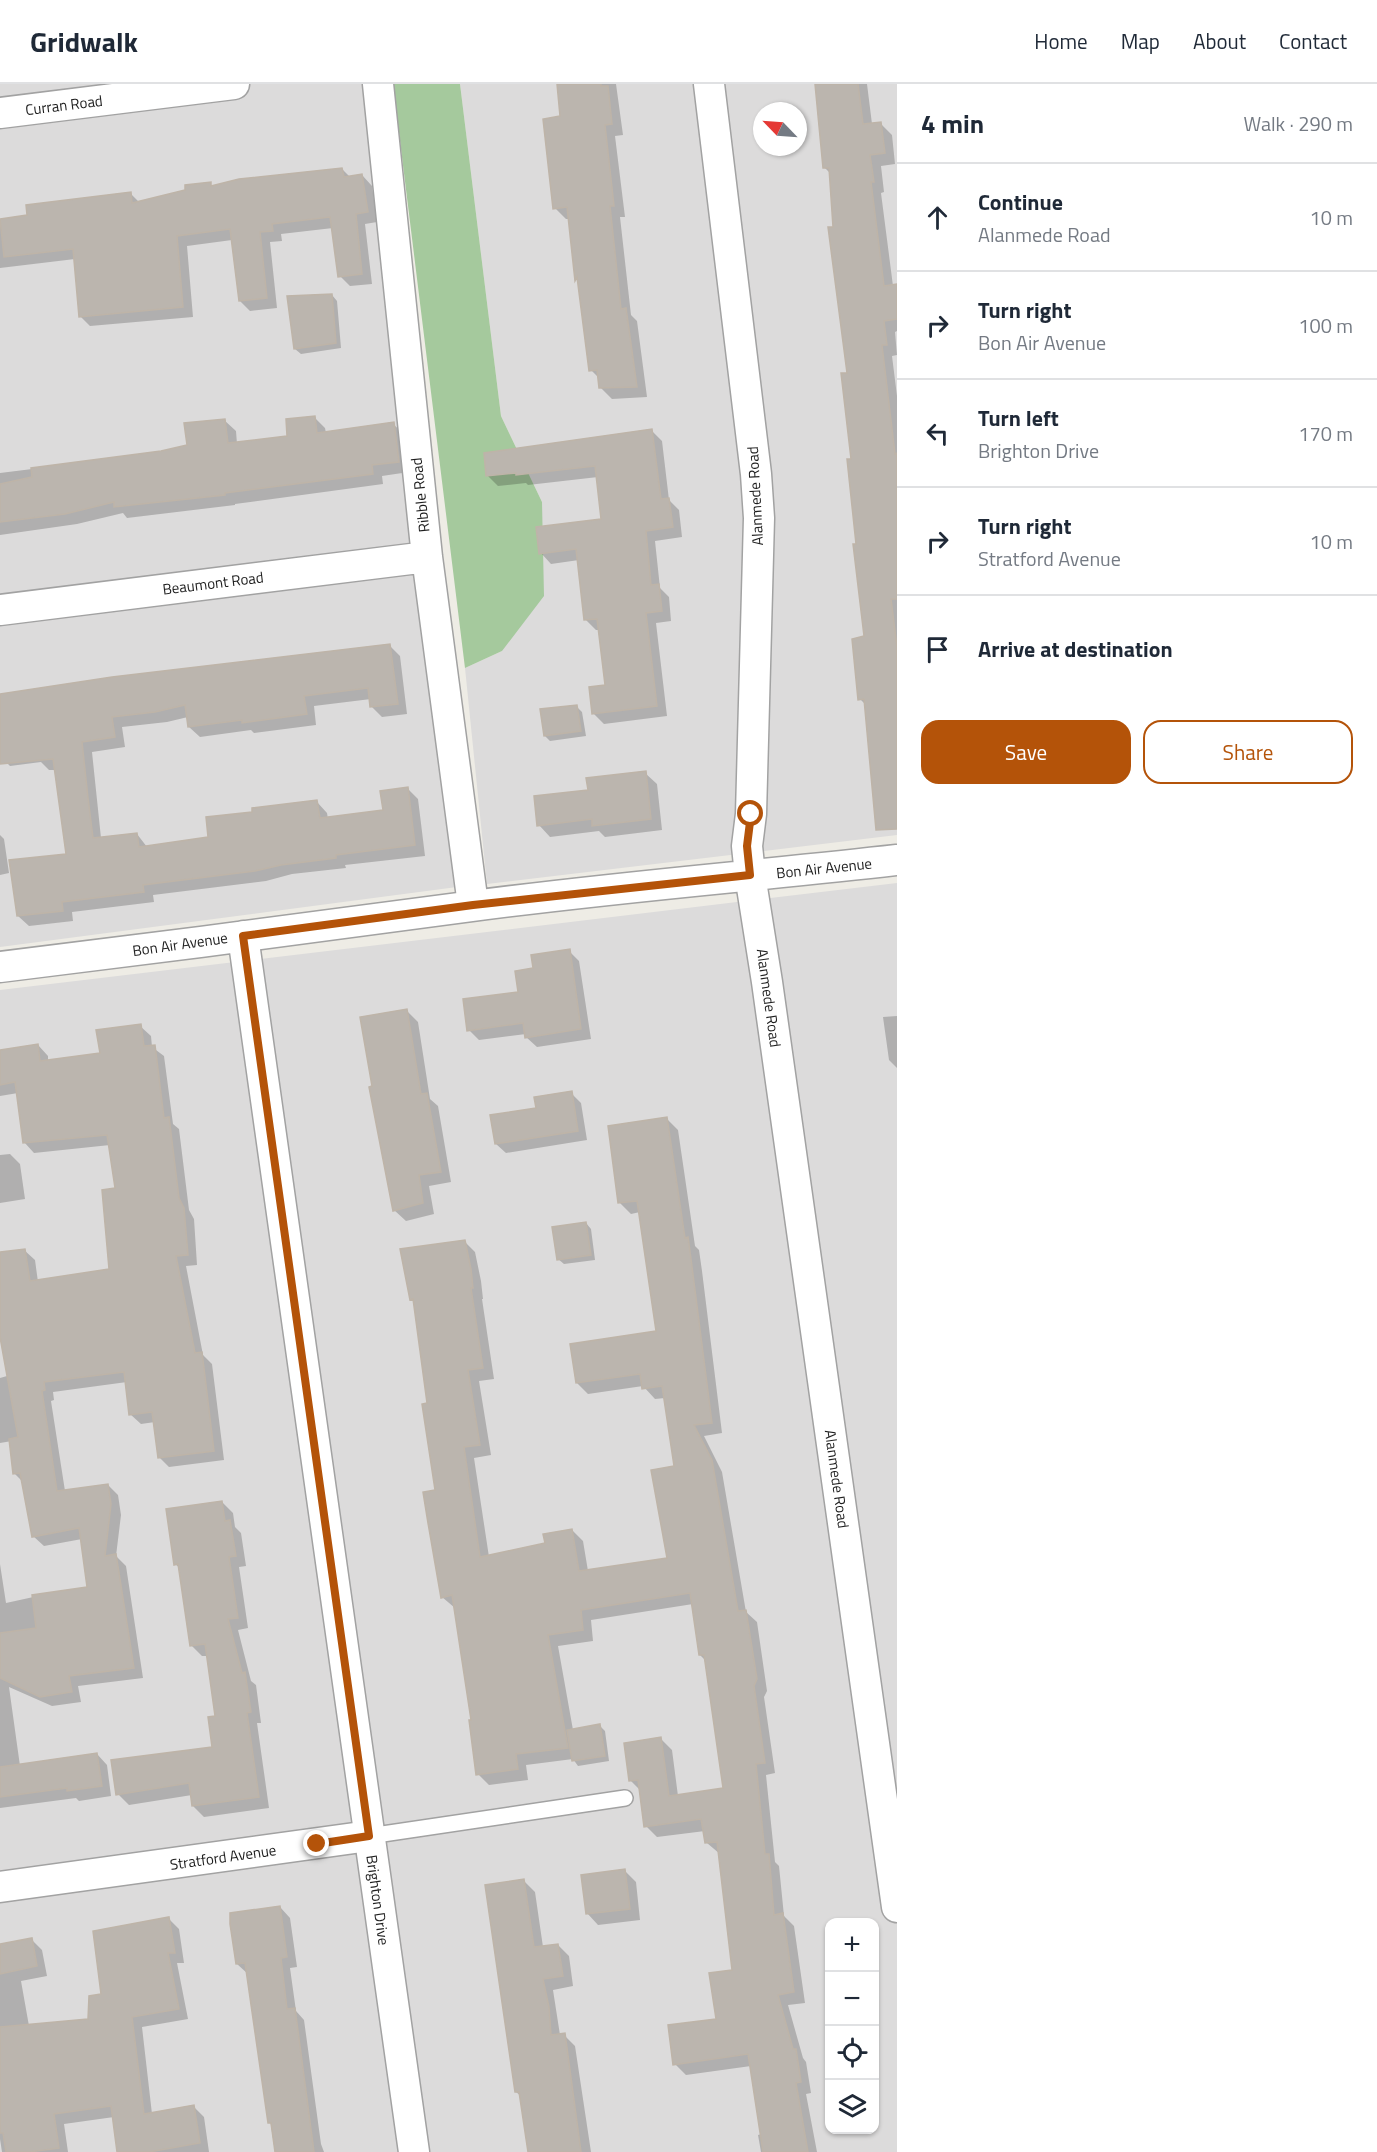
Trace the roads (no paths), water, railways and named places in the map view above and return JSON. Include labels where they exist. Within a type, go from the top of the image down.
[{"type":"street","name":"Curran Road","points":[[0,112],[234,84]]},
{"type":"street","name":"Ribble Road","points":[[378,84],[427,557],[473,905]]},
{"type":"street","name":"Alanmede Road","points":[[709,84],[756,474],[759,518],[751,802],[747,846],[897,1907]]},
{"type":"street","name":"Beaumont Road","points":[[0,610],[427,557]]},
{"type":"street","name":"Bon Air Avenue","points":[[0,967],[473,905],[897,860]]},
{"type":"street","name":"Brighton Drive","points":[[243,936],[414,2152]]},
{"type":"street","name":"Stratford Avenue","points":[[0,1887],[369,1836]]},
{"type":"lane","name":"Stratford Avenue","points":[[369,1836],[625,1798]]}]
